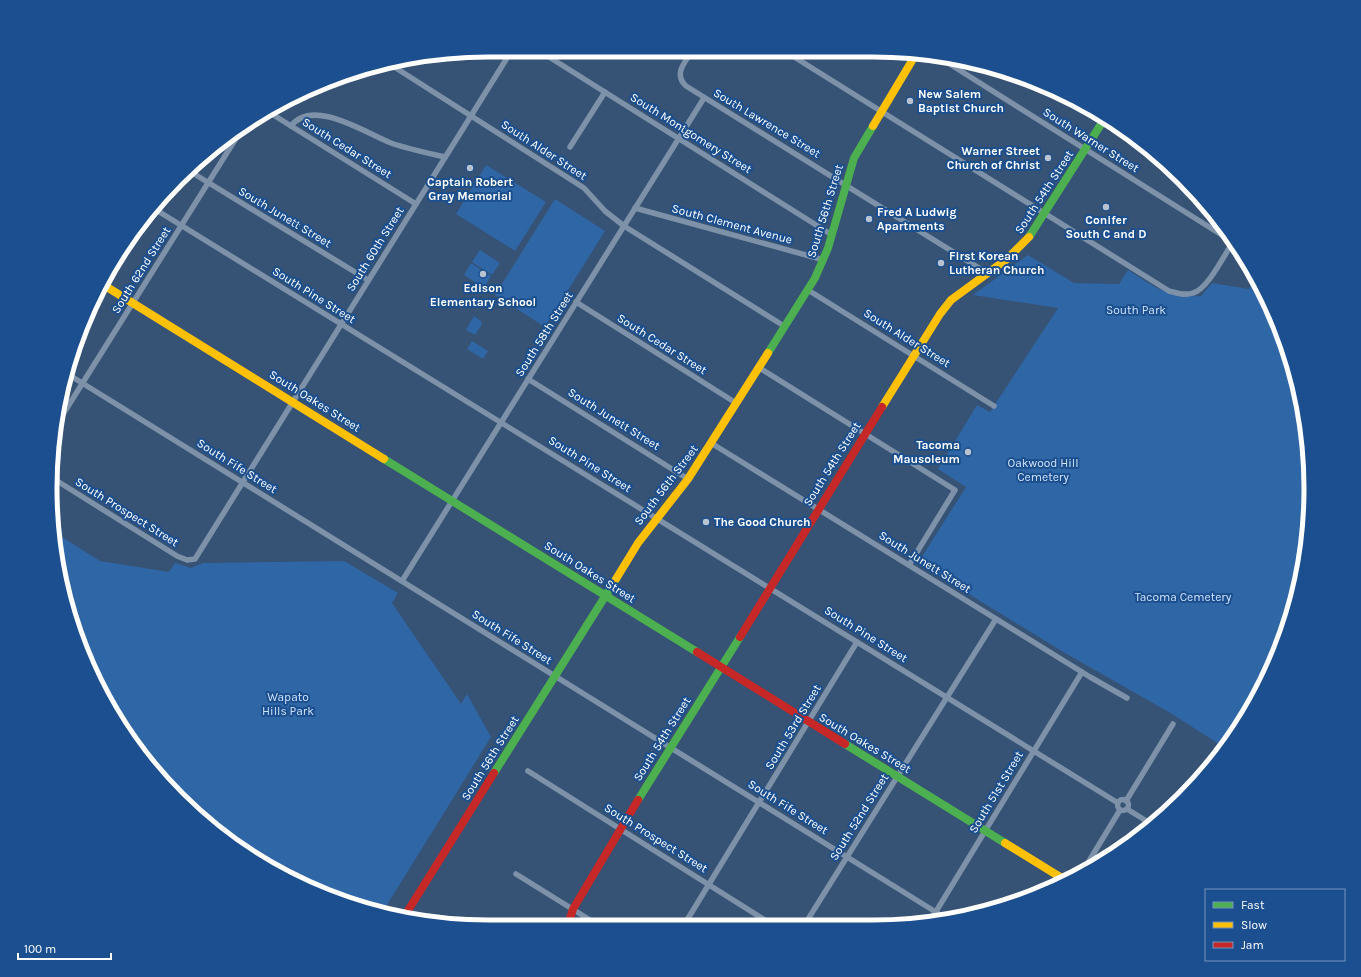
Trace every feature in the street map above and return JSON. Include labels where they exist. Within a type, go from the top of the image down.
[{"type":"street","name":"South 60th Street","points":[[191,560],[197,555],[508,57]]},
{"type":"street","name":"South Montgomery Street","points":[[549,57],[832,235]]},
{"type":"street","name":"South Lawrence Street","points":[[689,57],[680,71],[680,78],[686,86],[987,273]]},
{"type":"street","points":[[794,57],[1169,291],[1178,294],[1194,293],[1206,284],[1230,247]]},
{"type":"street","name":"South 56th Street","points":[[407,912],[638,543],[656,518],[688,479],[758,366],[808,290],[824,260],[845,184],[854,158],[913,59]]},
{"type":"street","name":"South Warner Street","points":[[950,64],[1221,234]]},
{"type":"street","name":"South Alder Street","points":[[395,67],[584,188],[605,211],[624,226],[784,326]]},
{"type":"street","points":[[570,147],[605,92]]},
{"type":"street","name":"South 58th Street","points":[[402,581],[704,98]]},
{"type":"street","name":"South Cedar Street","points":[[273,115],[416,204]]},
{"type":"street","points":[[291,126],[295,121],[302,118],[326,116],[344,121],[392,143],[445,158]]},
{"type":"street","name":"South 54th Street","points":[[570,920],[573,909],[620,830],[914,355],[951,300],[1022,247],[1045,215],[1102,124]]},
{"type":"street","name":"South 62nd Street","points":[[64,412],[235,140]]},
{"type":"street","name":"South Junett Street","points":[[193,174],[368,280]]},
{"type":"street","name":"South Clement Avenue","points":[[635,208],[824,260]]},
{"type":"street","name":"South Pine Street","points":[[158,211],[1118,803]]},
{"type":"street","name":"South Oakes Street","points":[[107,287],[1061,877]]},
{"type":"street","name":"South Alder Street","points":[[808,290],[994,406]]},
{"type":"street","name":"South Cedar Street","points":[[576,302],[736,403]]},
{"type":"street","points":[[758,366],[955,490],[909,565]]},
{"type":"street","name":"South Fife Street","points":[[72,377],[940,914]]},
{"type":"street","name":"South Junett Street","points":[[528,379],[688,479]]},
{"type":"street","name":"South Junett Street","points":[[711,443],[1082,672],[1127,698]]},
{"type":"street","name":"South Prospect Street","points":[[57,481],[177,556],[191,560]]},
{"type":"street","name":"South 52nd Street","points":[[808,920],[848,857],[946,696],[996,619]]},
{"type":"street","name":"South 53rd Street","points":[[687,920],[858,642]]},
{"type":"street","name":"South 51st Street","points":[[934,915],[986,831],[1041,737],[1082,672]]},
{"type":"street","points":[[1127,809],[1128,803],[1126,801],[1173,724]]},
{"type":"street","name":"South Prospect Street","points":[[528,771],[764,920]]},
{"type":"street","points":[[1089,862],[1120,810],[1118,803],[1120,800],[1126,801]]},
{"type":"street","points":[[1120,810],[1127,809],[1147,821]]},
{"type":"street","points":[[516,874],[590,920]]},
{"type":"green space","points":[[486,165],[546,202],[515,251],[456,214]]},
{"type":"green space","points":[[555,199],[605,231],[545,327],[495,295]]},
{"type":"green space","points":[[480,250],[500,263],[492,275],[472,262]]},
{"type":"green space","points":[[1028,255],[1074,283],[1119,284],[1128,270],[1146,282],[1162,290],[1179,295],[1201,296],[1212,283],[1249,289],[1252,284],[1260,298],[1281,350],[1296,404],[1303,460],[1303,517],[1296,573],[1281,627],[1260,679],[1246,704],[1220,744],[1172,714],[1065,653],[918,563],[966,487],[938,469],[977,405],[990,412],[1058,308],[973,295]]},
{"type":"green space","points":[[471,263],[491,276],[484,288],[464,275]]},
{"type":"green space","points":[[474,316],[481,321],[482,324],[475,335],[466,330]]},
{"type":"green space","points":[[472,341],[488,351],[483,359],[467,349]]},
{"type":"green space","name":"Wapato Hills Park","points":[[60,536],[100,561],[169,572],[175,563],[191,568],[203,563],[344,561],[398,593],[392,603],[461,704],[467,694],[491,737],[386,907],[350,897],[298,876],[249,847],[204,813],[183,794],[146,751],[115,704],[101,679],[90,654],[80,627],[65,573]]},
{"type":"traffic: fast","points":[[1029,237],[1102,123]]},
{"type":"traffic: fast","points":[[768,353],[815,278],[828,248],[854,158],[873,126]]},
{"type":"traffic: fast","points":[[384,459],[697,652]]},
{"type":"traffic: fast","points":[[494,773],[616,579]]},
{"type":"traffic: fast","points":[[638,800],[740,637]]},
{"type":"traffic: fast","points":[[845,744],[1005,843]]},
{"type":"traffic: slow","points":[[873,126],[913,59]]},
{"type":"traffic: slow","points":[[882,407],[940,314],[951,300],[1007,259],[1029,237]]},
{"type":"traffic: slow","points":[[107,287],[384,459]]},
{"type":"traffic: slow","points":[[616,579],[638,543],[688,479],[768,353]]},
{"type":"traffic: slow","points":[[1005,843],[1060,877]]},
{"type":"traffic: jam","points":[[740,637],[882,407]]},
{"type":"traffic: jam","points":[[697,652],[845,744]]},
{"type":"traffic: jam","points":[[407,912],[494,773]]},
{"type":"traffic: jam","points":[[570,920],[573,909],[638,800]]},
{"type":"place","name":"New Salem Baptist Church","points":[[910,101]]},
{"type":"place","name":"Warner Street Church of Christ","points":[[1048,158]]},
{"type":"place","name":"Captain Robert Gray Memorial","points":[[470,168]]},
{"type":"place","name":"Conifer South C and D","points":[[1106,207]]},
{"type":"place","name":"Fred A Ludwig Apartments","points":[[869,219]]},
{"type":"place","name":"First Korean Lutheran Church","points":[[941,263]]},
{"type":"place","name":"Edison Elementary School","points":[[483,274]]},
{"type":"place","name":"Tacoma Mausoleum","points":[[968,452]]},
{"type":"place","name":"The Good Church","points":[[706,522]]},
{"type":"park label","name":"South Park","points":[[1136,310]]},
{"type":"park label","name":"Oakwood Hill Cemetery","points":[[1043,470]]},
{"type":"park label","name":"Tacoma Cemetery","points":[[1183,597]]}]
